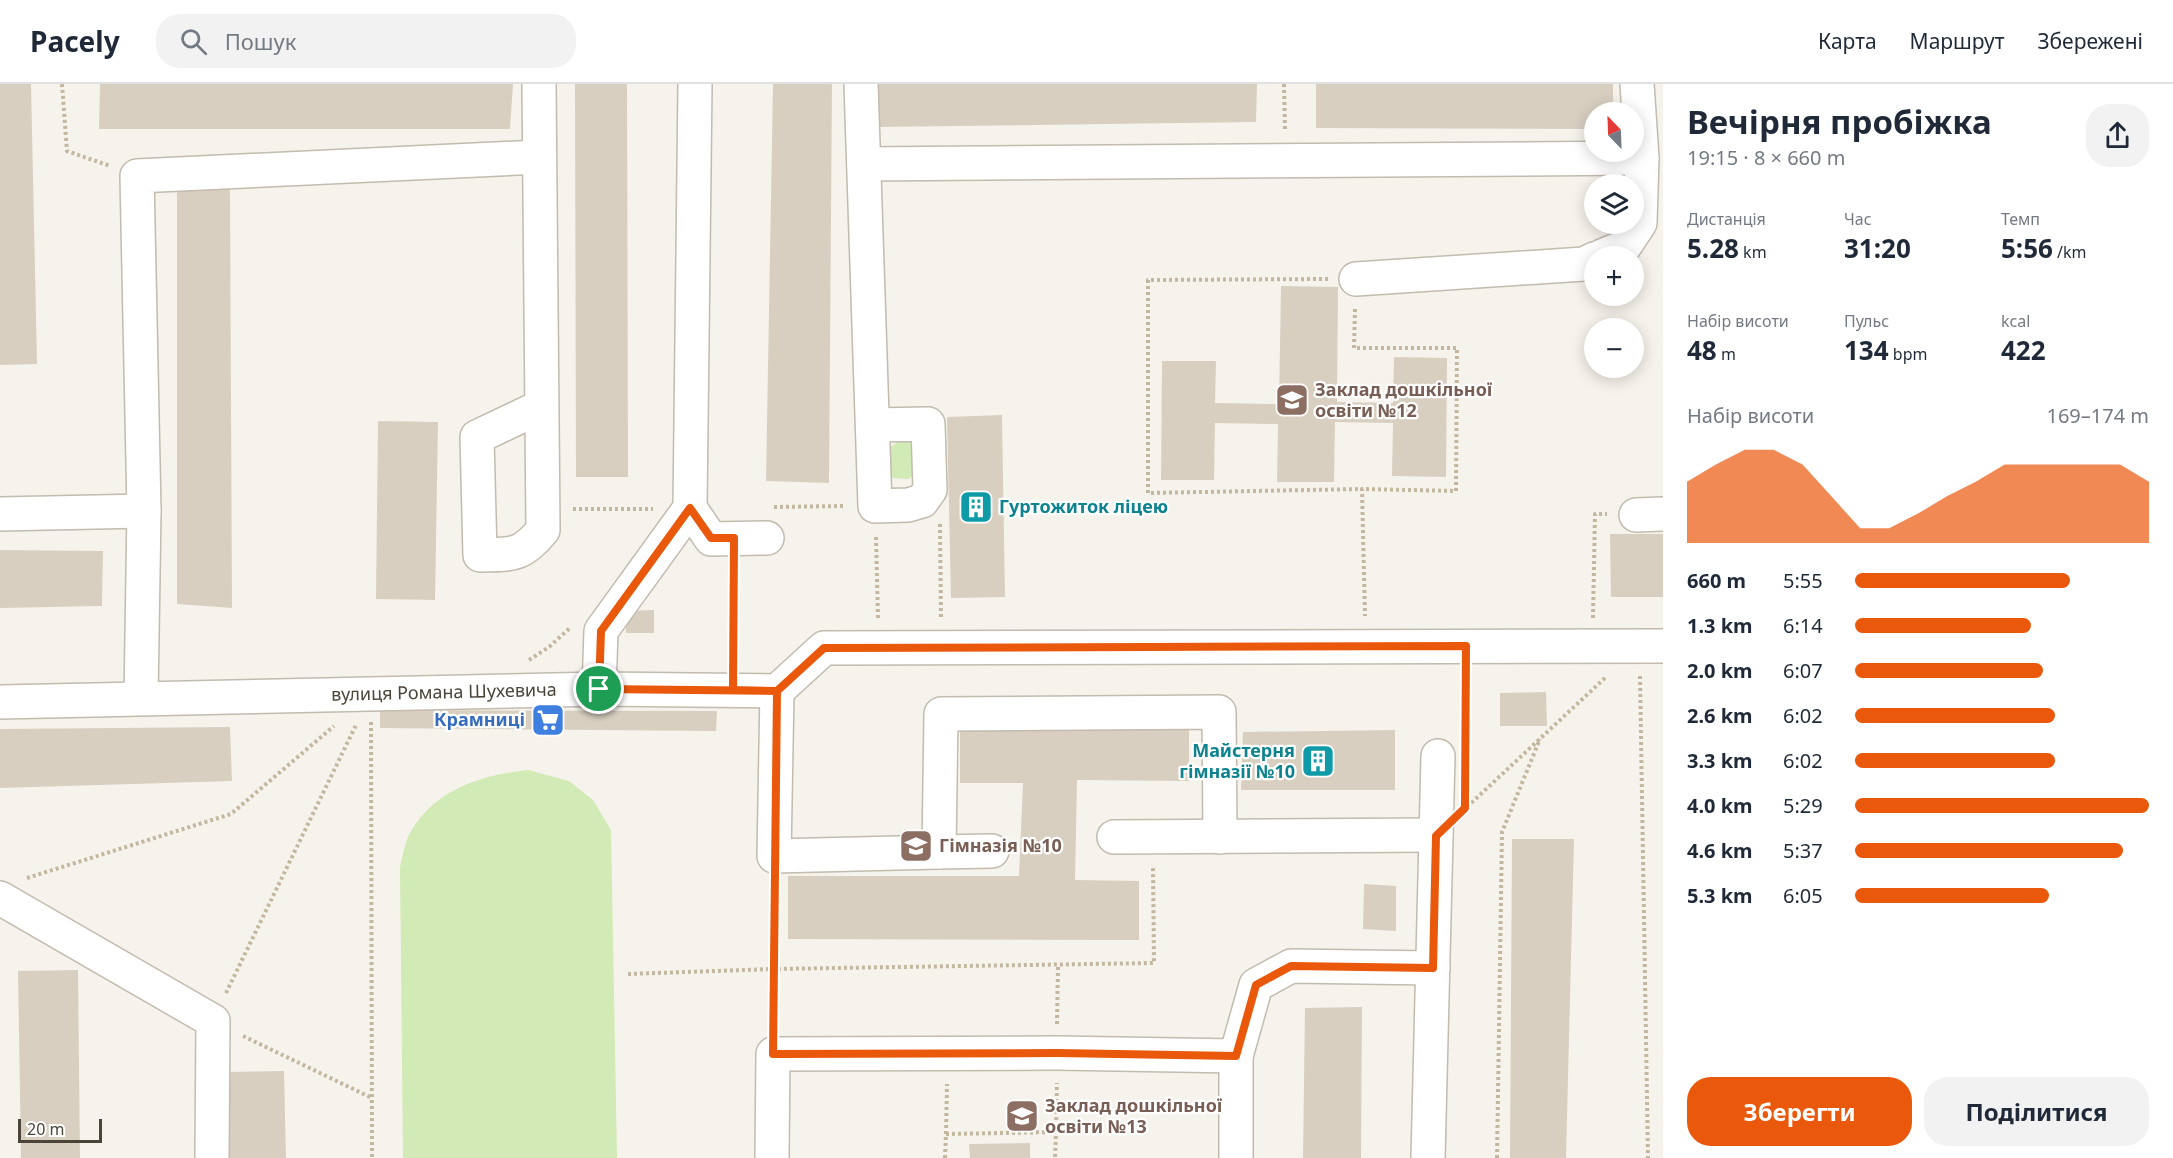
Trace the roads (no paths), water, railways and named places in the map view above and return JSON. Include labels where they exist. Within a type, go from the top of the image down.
[{"type":"street","points":[[539,84],[542,406]]},
{"type":"street","points":[[599,689],[601,631],[690,508],[695,84]]},
{"type":"street","points":[[861,84],[875,506],[922,501],[930,490],[928,424],[873,425]]},
{"type":"street","points":[[1637,84],[1638,102]]},
{"type":"street","points":[[141,698],[144,511],[137,176],[540,157]]},
{"type":"street","points":[[864,164],[1584,158]]},
{"type":"street","points":[[1625,246],[1640,223],[1642,162]]},
{"type":"street","points":[[1356,279],[1584,264]]},
{"type":"street","points":[[690,508],[711,538],[767,538]]},
{"type":"street","points":[[0,514],[144,511]]},
{"type":"street","points":[[992,850],[774,856],[777,691],[824,648],[1651,646]]},
{"type":"street","name":"вулиця Романа Шухевича","points":[[0,702],[599,689],[777,691]]},
{"type":"street","points":[[939,852],[941,714],[1219,712],[1220,837]]},
{"type":"street","points":[[1428,1158],[1436,836],[1452,753]]},
{"type":"street","points":[[1114,837],[1436,836]]},
{"type":"street","points":[[11,888],[213,1021],[212,1158]]},
{"type":"street","points":[[1236,1158],[1236,1056],[1256,985],[1291,966],[1433,968]]},
{"type":"street","points":[[772,1158],[773,1054],[1057,1053],[1236,1056]]},
{"type":"place","name":"Заклад дошкільної освіти №12","points":[[1292,400]]},
{"type":"place","name":"Гуртожиток ліцею","points":[[976,507]]},
{"type":"place","name":"Крамниці","points":[[548,720]]},
{"type":"place","name":"Майстерня гімназії №10","points":[[1318,761]]},
{"type":"place","name":"Гімназія №10","points":[[916,846]]},
{"type":"place","name":"Заклад дошкільної освіти №13","points":[[1022,1116]]}]
